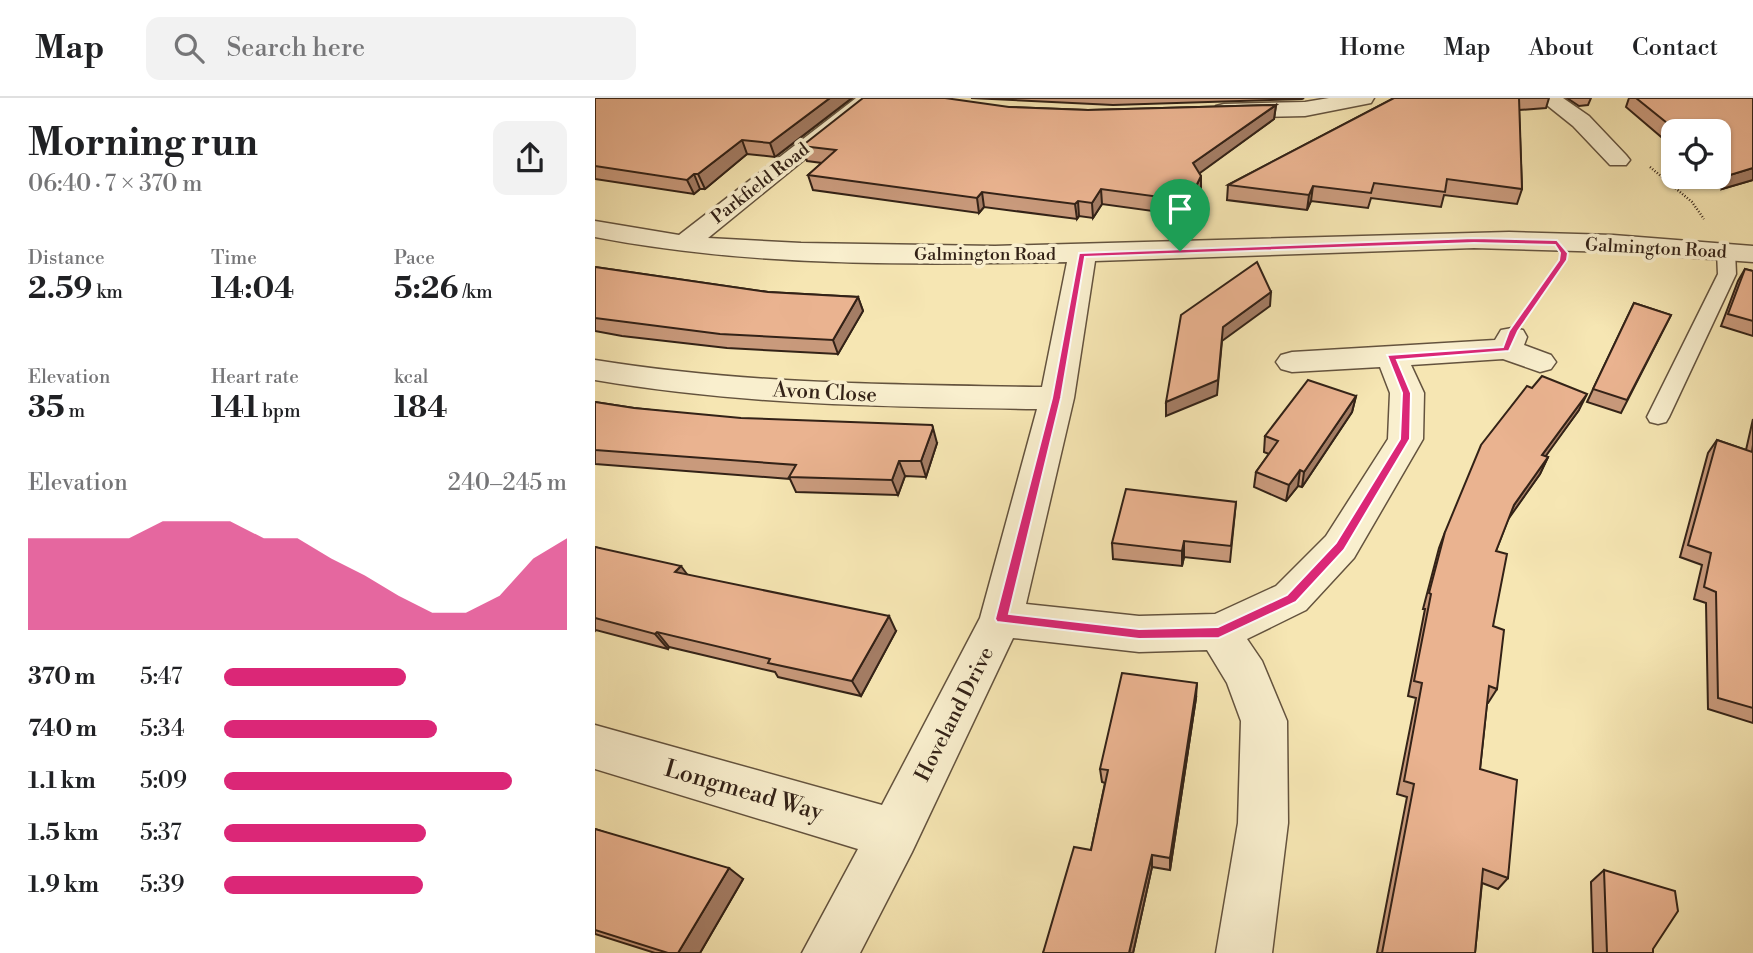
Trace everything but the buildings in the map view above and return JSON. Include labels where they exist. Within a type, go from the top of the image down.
[{"type":"street","name":"Parkfield Road","points":[[685,243],[869,98]]},
{"type":"street","points":[[1207,112],[1305,108],[1363,98]]},
{"type":"street","points":[[1549,98],[1628,159]]},
{"type":"street","points":[[1593,162],[1628,159]]},
{"type":"street","name":"Galmington Road","points":[[595,229],[685,243],[831,253],[1081,254],[1474,240],[1658,245],[1740,253]]},
{"type":"street","name":"Hoveland Drive","points":[[830,953],[894,834],[1002,619],[1056,398],[1081,254]]},
{"type":"street","points":[[1282,359],[1391,358],[1509,343],[1541,362]]},
{"type":"street","points":[[1002,619],[1139,634],[1219,632],[1291,598],[1340,547],[1405,439],[1406,393],[1391,358]]},
{"type":"street","name":"Avon Close","points":[[595,370],[725,387],[859,394],[1056,398]]},
{"type":"street","points":[[1219,632],[1246,675],[1264,721],[1263,823],[1244,953]]},
{"type":"street","name":"Longmead Way","points":[[595,747],[894,834]]},
{"type":"lane","points":[[1658,417],[1727,274],[1740,253]]},
{"type":"path","points":[[1628,159],[1692,202],[1740,253]]},
{"type":"path","points":[[1509,343],[1563,260],[1564,253],[1557,243]]},
{"type":"route","points":[[1474,240],[1557,243],[1564,253],[1563,260],[1514,331],[1506,349],[1391,358],[1406,393],[1405,439],[1340,547],[1291,598],[1219,632],[1139,634],[1002,619],[1056,398],[1081,254],[1180,251],[1474,240]]}]
